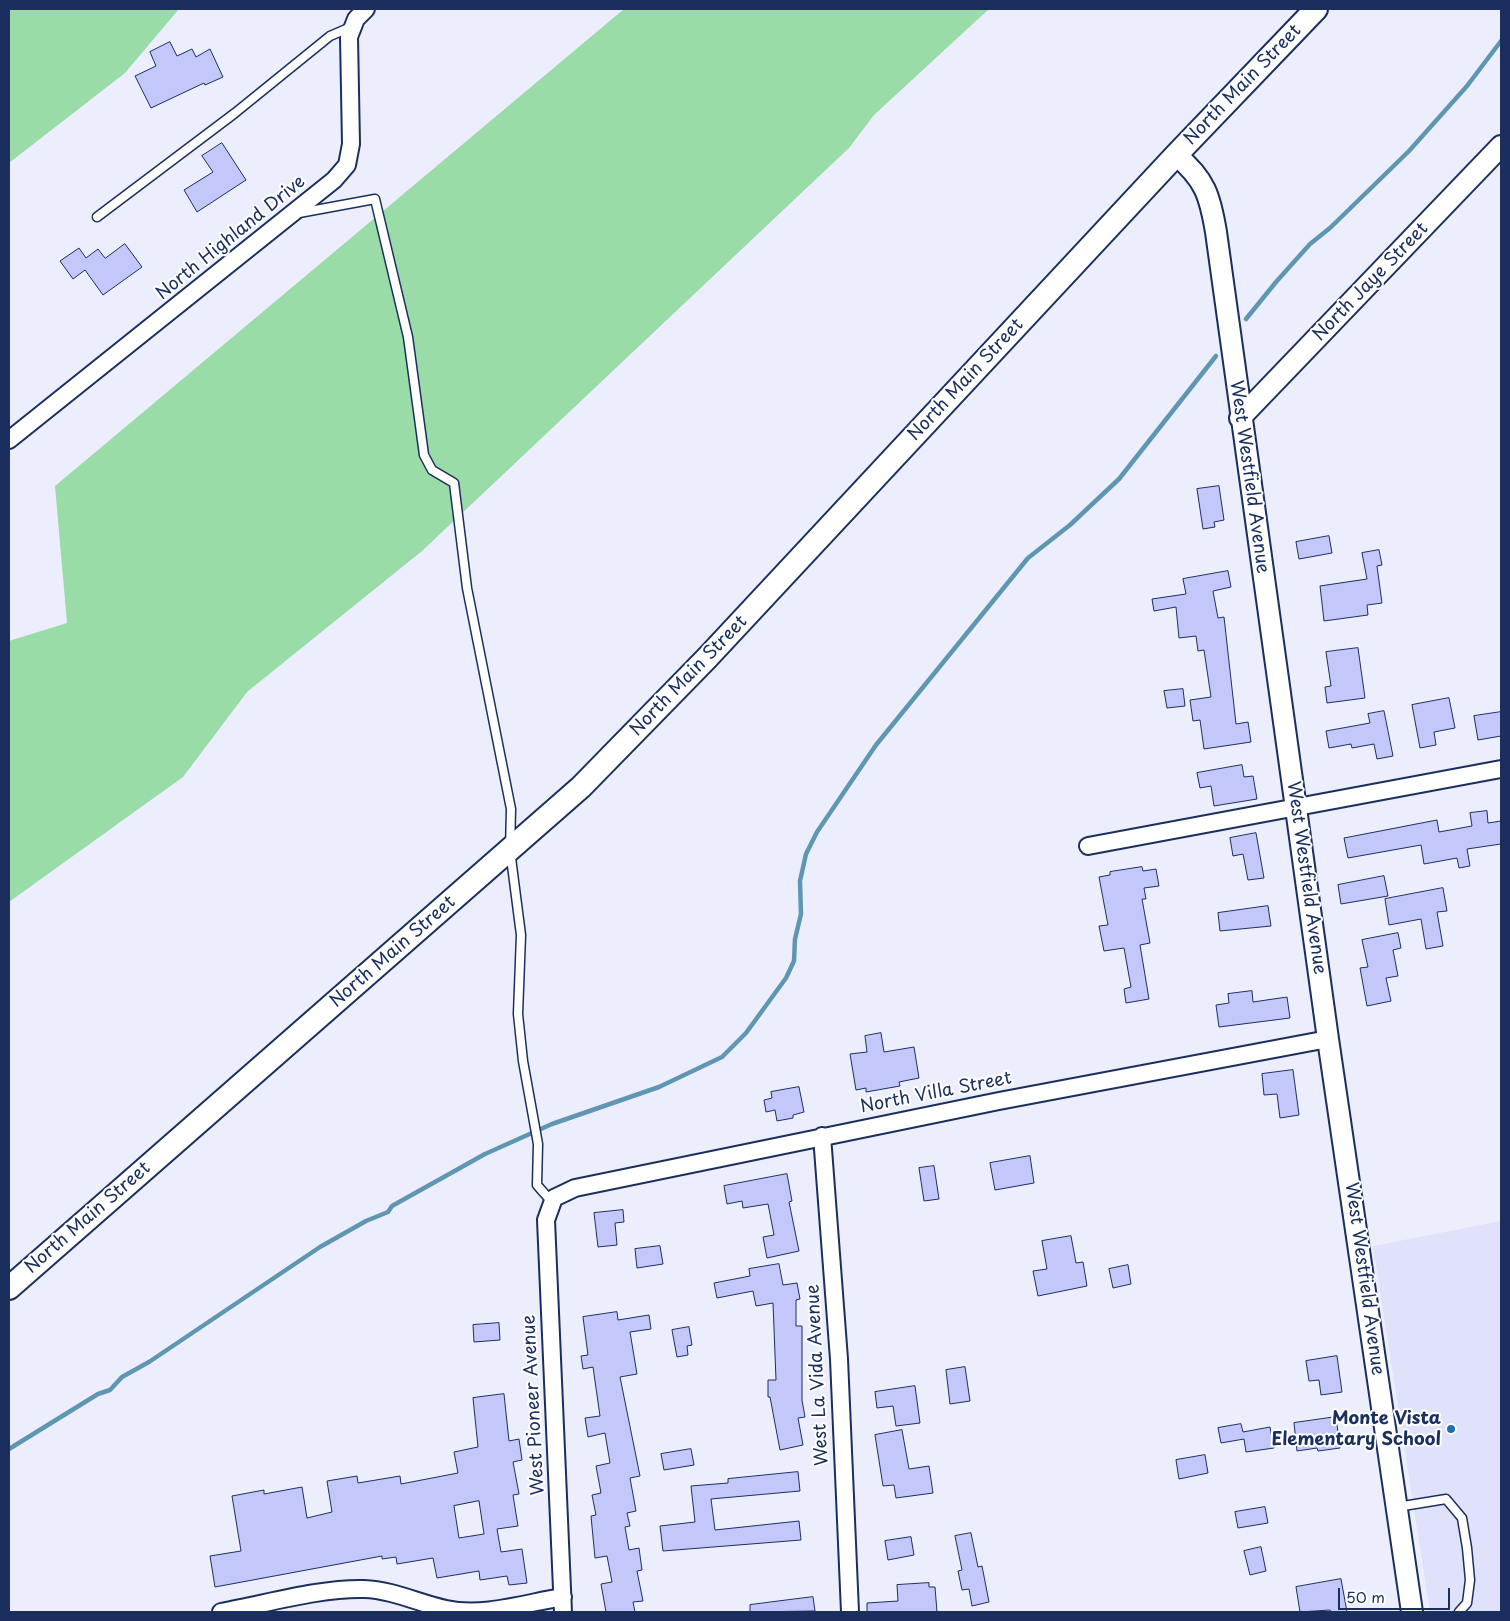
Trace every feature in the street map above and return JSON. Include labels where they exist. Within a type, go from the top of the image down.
[{"type":"main road","name":"North Main Street","points":[[9,1288],[581,787],[707,658],[1176,155],[1316,9]]},
{"type":"street","points":[[351,27],[366,9]]},
{"type":"street","name":"North Highland Drive","points":[[9,440],[294,214],[334,180],[350,158],[351,121],[348,49],[351,27]]},
{"type":"street","name":"North Jaye Street","points":[[1240,418],[1501,146]]},
{"type":"street","name":"West Westfield Avenue","points":[[1176,155],[1198,177],[1209,196],[1216,232],[1240,418],[1328,1039],[1412,1612]]},
{"type":"street","points":[[1088,846],[1501,769]]},
{"type":"street","name":"North Villa Street","points":[[553,1200],[575,1188],[822,1136],[1328,1039]]},
{"type":"street","name":"West La Vida Avenue","points":[[822,1136],[839,1359],[850,1612]]},
{"type":"street","name":"West Pioneer Avenue","points":[[553,1200],[546,1220],[563,1605]]},
{"type":"street","points":[[221,1612],[320,1594],[363,1589],[395,1593],[446,1609],[470,1612],[563,1605]]},
{"type":"lane","points":[[97,217],[235,113],[330,36],[351,27]]},
{"type":"lane","points":[[294,214],[375,198],[408,337],[424,455],[432,470],[454,483],[467,588],[511,810],[510,850],[521,934],[518,1014],[523,1060],[538,1144],[537,1185],[553,1200]]},
{"type":"lane","points":[[1397,1507],[1446,1499],[1462,1518],[1470,1580],[1467,1603],[1459,1612]]},
{"type":"shaded area","name":"Monte Vista Elementary School","points":[[1501,1221],[1501,1612],[1430,1612],[1373,1246]]},
{"type":"green space","points":[[9,9],[179,9],[125,73],[9,163]]},
{"type":"green space","points":[[624,9],[989,9],[874,115],[849,148],[422,551],[247,692],[183,777],[9,902],[9,641],[67,623],[55,486]]},
{"type":"building","points":[[170,42],[177,56],[192,49],[196,57],[210,49],[223,77],[205,85],[204,83],[151,108],[135,76],[156,66],[150,52]]},
{"type":"building","points":[[222,143],[246,180],[197,212],[184,190],[213,172],[202,156]]},
{"type":"building","points":[[125,244],[142,267],[103,295],[85,270],[73,279],[60,261],[79,248],[86,258],[98,249],[105,258]]},
{"type":"building","points":[[1219,486],[1224,520],[1214,522],[1215,527],[1203,529],[1197,489]]},
{"type":"building","points":[[1329,536],[1332,553],[1299,559],[1296,542]]},
{"type":"building","points":[[1379,550],[1382,565],[1377,566],[1382,603],[1367,605],[1368,615],[1324,621],[1320,586],[1367,579],[1362,553]]},
{"type":"building","points":[[1228,571],[1231,587],[1213,591],[1218,618],[1224,617],[1236,724],[1248,722],[1251,742],[1204,749],[1200,720],[1193,721],[1190,700],[1211,697],[1204,650],[1198,651],[1196,636],[1179,638],[1176,607],[1154,611],[1152,599],[1186,594],[1183,579]]},
{"type":"building","points":[[1358,648],[1365,698],[1327,703],[1325,687],[1331,686],[1326,652]]},
{"type":"building","points":[[1183,689],[1185,706],[1167,708],[1164,691]]},
{"type":"building","points":[[1449,698],[1455,728],[1434,732],[1436,745],[1420,748],[1412,705]]},
{"type":"building","points":[[1384,711],[1393,756],[1377,759],[1374,744],[1352,748],[1351,744],[1329,748],[1326,731],[1370,723],[1368,714]]},
{"type":"building","points":[[1501,712],[1501,736],[1478,740],[1474,716]]},
{"type":"building","points":[[1242,765],[1244,777],[1253,776],[1257,799],[1214,806],[1211,786],[1200,788],[1197,773]]},
{"type":"building","points":[[1487,811],[1488,823],[1501,821],[1501,844],[1467,849],[1470,866],[1459,868],[1457,858],[1424,864],[1421,845],[1348,858],[1344,838],[1437,820],[1439,832],[1472,826],[1470,813]]},
{"type":"building","points":[[1256,833],[1264,878],[1248,880],[1243,854],[1233,856],[1230,838]]},
{"type":"building","points":[[1142,867],[1143,871],[1156,869],[1159,886],[1144,888],[1146,899],[1142,899],[1150,943],[1140,945],[1149,999],[1126,1003],[1124,989],[1131,987],[1124,948],[1104,951],[1099,926],[1108,925],[1099,877],[1110,875],[1110,872]]},
{"type":"building","points":[[1384,876],[1388,896],[1341,904],[1338,885]]},
{"type":"building","points":[[1443,888],[1447,911],[1437,912],[1443,946],[1426,949],[1421,919],[1389,925],[1385,899]]},
{"type":"building","points":[[1268,906],[1271,926],[1220,931],[1218,913]]},
{"type":"building","points":[[1398,933],[1401,948],[1393,950],[1398,976],[1386,978],[1391,1001],[1367,1006],[1360,968],[1368,967],[1362,940]]},
{"type":"building","points":[[1252,991],[1253,1002],[1287,997],[1290,1018],[1219,1027],[1216,1005],[1229,1003],[1228,994]]},
{"type":"building","points":[[881,1033],[884,1052],[914,1047],[919,1078],[899,1082],[900,1086],[866,1092],[866,1088],[856,1090],[850,1054],[867,1052],[865,1036]]},
{"type":"building","points":[[1293,1070],[1299,1115],[1280,1118],[1277,1094],[1264,1095],[1262,1074]]},
{"type":"building","points":[[799,1087],[804,1112],[793,1115],[793,1118],[777,1121],[775,1110],[766,1112],[764,1100],[772,1098],[771,1092]]},
{"type":"building","points":[[1030,1156],[1034,1183],[995,1190],[990,1163]]},
{"type":"building","points":[[934,1166],[939,1199],[924,1201],[919,1168]]},
{"type":"building","points":[[787,1174],[792,1201],[789,1202],[799,1251],[767,1258],[763,1237],[774,1235],[768,1204],[743,1208],[742,1201],[727,1204],[724,1186]]},
{"type":"building","points":[[623,1210],[624,1222],[615,1223],[617,1245],[598,1247],[594,1213]]},
{"type":"building","points":[[1071,1236],[1076,1263],[1083,1262],[1087,1286],[1038,1296],[1033,1271],[1047,1269],[1042,1241]]},
{"type":"building","points":[[660,1246],[663,1264],[637,1268],[635,1249]]},
{"type":"building","points":[[779,1264],[783,1285],[797,1283],[800,1299],[796,1300],[796,1326],[802,1326],[802,1400],[805,1417],[798,1418],[803,1445],[780,1450],[770,1397],[768,1397],[768,1380],[776,1380],[773,1303],[756,1306],[753,1291],[717,1298],[714,1283],[750,1276],[749,1269]]},
{"type":"building","points":[[1128,1265],[1131,1284],[1113,1288],[1109,1269]]},
{"type":"building","points":[[617,1312],[618,1320],[649,1315],[651,1329],[630,1332],[637,1374],[620,1377],[640,1476],[630,1478],[636,1511],[627,1513],[630,1526],[625,1527],[629,1550],[639,1548],[642,1570],[637,1571],[643,1601],[633,1602],[635,1612],[606,1612],[601,1584],[612,1582],[607,1556],[595,1558],[591,1516],[596,1515],[592,1495],[601,1493],[596,1466],[610,1463],[605,1433],[588,1437],[585,1418],[600,1416],[593,1367],[583,1369],[581,1356],[588,1355],[583,1317]]},
{"type":"building","points":[[499,1323],[500,1340],[474,1342],[473,1325]]},
{"type":"building","points":[[689,1327],[692,1345],[687,1346],[688,1355],[677,1357],[672,1330]]},
{"type":"building","points":[[1337,1356],[1342,1392],[1321,1395],[1319,1380],[1309,1381],[1306,1361]]},
{"type":"building","points":[[965,1367],[970,1401],[950,1404],[946,1370]]},
{"type":"building","points":[[915,1386],[920,1423],[896,1426],[893,1406],[877,1408],[875,1392]]},
{"type":"building","points":[[504,1394],[509,1441],[519,1439],[522,1460],[513,1462],[519,1494],[513,1495],[518,1526],[497,1529],[501,1552],[522,1549],[527,1583],[509,1585],[507,1576],[480,1580],[479,1571],[437,1578],[433,1558],[397,1564],[396,1557],[382,1559],[382,1556],[215,1587],[210,1556],[241,1551],[232,1496],[264,1490],[264,1494],[302,1487],[307,1518],[332,1512],[327,1481],[357,1476],[358,1483],[400,1476],[401,1484],[458,1473],[454,1452],[478,1447],[473,1398]],"holes":[[[479,1501],[484,1534],[459,1538],[454,1506]]]},
{"type":"building","points":[[1336,1417],[1340,1448],[1318,1451],[1317,1448],[1297,1451],[1294,1423]]},
{"type":"building","points":[[1241,1424],[1243,1432],[1270,1427],[1274,1448],[1246,1452],[1244,1439],[1221,1443],[1218,1428]]},
{"type":"building","points":[[902,1430],[909,1469],[929,1466],[933,1493],[896,1498],[894,1485],[883,1486],[875,1435]]},
{"type":"building","points":[[691,1449],[694,1465],[664,1470],[661,1454]]},
{"type":"building","points":[[1205,1455],[1208,1473],[1179,1479],[1176,1460]]},
{"type":"building","points":[[798,1472],[800,1491],[711,1499],[715,1530],[799,1521],[801,1540],[663,1551],[660,1526],[695,1522],[691,1486],[728,1483],[728,1479]]},
{"type":"building","points":[[1265,1507],[1268,1523],[1238,1528],[1235,1512]]},
{"type":"building","points":[[971,1533],[978,1567],[982,1566],[989,1602],[972,1606],[969,1589],[962,1590],[958,1571],[962,1570],[955,1536]]},
{"type":"building","points":[[911,1537],[914,1555],[888,1560],[885,1541]]},
{"type":"building","points":[[1261,1547],[1266,1571],[1250,1575],[1244,1551]]},
{"type":"building","points":[[1341,1579],[1347,1612],[1331,1612],[1330,1610],[1300,1612],[1296,1587]]},
{"type":"building","points":[[929,1583],[929,1587],[935,1587],[937,1612],[867,1612],[867,1603],[898,1601],[897,1585]]},
{"type":"building","points":[[813,1597],[815,1611],[750,1612],[750,1605]]},
{"type":"waterway","points":[[1246,319],[1310,244],[1330,228],[1409,151],[1467,86],[1501,41]]},
{"type":"waterway","points":[[9,1449],[98,1394],[110,1390],[122,1377],[149,1362],[320,1247],[366,1221],[388,1212],[392,1206],[485,1154],[552,1124],[659,1087],[722,1057],[746,1033],[786,978],[794,961],[795,939],[801,914],[800,881],[806,854],[817,832],[876,745],[1028,558],[1070,525],[1119,479],[1216,356]]},
{"type":"place","name":"Monte Vista Elementary School","points":[[1451,1429]]}]
